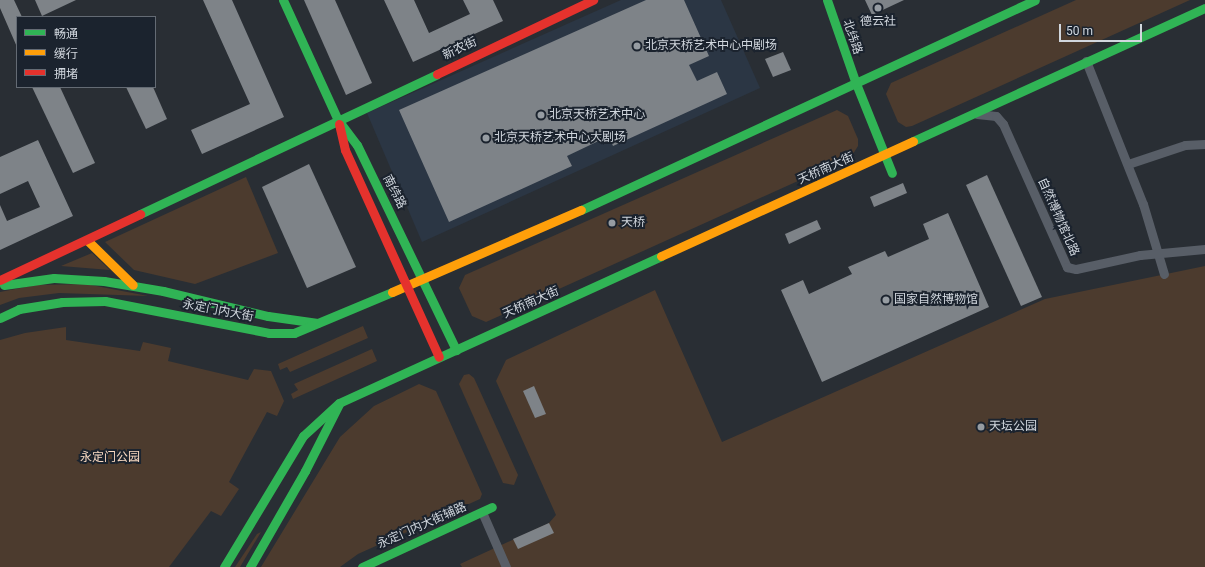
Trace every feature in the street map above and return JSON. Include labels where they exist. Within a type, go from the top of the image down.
[{"type":"main road","name":"南纬路","points":[[283,0],[338,120],[345,150],[408,284],[440,357]]},
{"type":"main road","name":"新农街","points":[[338,120],[592,0]]},
{"type":"main road","name":"北纬路","points":[[827,0],[855,82],[884,156],[892,172]]},
{"type":"main road","points":[[423,278],[517,239],[1035,0]]},
{"type":"main road","name":"天桥南大街","points":[[456,350],[884,156],[1086,61],[1205,8]]},
{"type":"main road","name":"南纬路","points":[[338,120],[357,145],[423,278],[456,350]]},
{"type":"main road","points":[[0,280],[338,120]]},
{"type":"main road","points":[[87,240],[133,286]]},
{"type":"main road","points":[[0,286],[54,278],[133,286],[189,297],[268,316],[318,323]]},
{"type":"main road","name":"永定门内大街","points":[[0,318],[20,309],[62,302],[105,301],[269,333],[294,332],[423,278]]},
{"type":"main road","points":[[224,567],[303,436],[339,403],[456,350]]},
{"type":"main road","points":[[250,567],[305,471],[339,403]]},
{"type":"main road","name":"永定门内大街辅路","points":[[362,567],[492,508]]},
{"type":"street","points":[[1086,61],[1128,164],[1164,274]]},
{"type":"street","name":"自然博物馆北路","points":[[972,115],[996,116],[1003,124],[1067,267],[1076,269],[1158,254],[1205,249]]},
{"type":"street","points":[[1128,164],[1185,145],[1205,144]]},
{"type":"street","points":[[482,512],[506,567]]},
{"type":"shaded area","name":"北京天桥艺术中心","points":[[621,0],[721,0],[760,88],[422,242],[367,113]]},
{"type":"green space","points":[[1076,0],[1190,0],[912,126],[906,127],[898,122],[886,94],[891,83]]},
{"type":"green space","points":[[837,110],[848,116],[858,139],[858,146],[851,157],[486,322],[472,316],[459,288],[465,275]]},
{"type":"green space","points":[[246,177],[278,253],[195,284],[134,270],[105,242]]},
{"type":"green space","points":[[92,253],[110,270],[61,266]]},
{"type":"green space","name":"天坛公园","points":[[1205,266],[1205,567],[462,567],[460,564],[549,523],[556,515],[496,381],[506,360],[655,290],[722,442],[1045,299]]},
{"type":"green space","points":[[86,284],[148,296],[59,293],[19,298],[0,305],[0,292],[36,285]]},
{"type":"green space","points":[[363,326],[368,338],[290,372],[287,367],[280,370],[278,364]]},
{"type":"green space","name":"永定门公园","points":[[66,327],[66,340],[140,351],[143,342],[171,348],[168,361],[248,380],[254,369],[271,371],[284,401],[277,416],[267,412],[229,482],[239,489],[221,516],[211,511],[169,567],[0,567],[0,340],[25,333]]},
{"type":"green space","points":[[372,349],[377,361],[293,399],[291,394],[298,390],[294,384]]},
{"type":"green space","points":[[469,374],[474,378],[518,475],[514,485],[503,483],[459,384],[464,375]]},
{"type":"green space","points":[[419,384],[436,391],[482,494],[480,499],[358,554],[340,567],[261,567],[340,437],[374,406]]},
{"type":"green space","points":[[261,532],[240,567],[235,567],[257,534]]},
{"type":"building","points":[[0,0],[14,0],[22,16],[16,16],[16,45],[0,8]]},
{"type":"building","points":[[35,0],[76,0],[42,16]]},
{"type":"building","points":[[203,0],[232,0],[284,117],[202,154],[191,130],[250,104]]},
{"type":"building","points":[[304,0],[335,0],[372,83],[346,95]]},
{"type":"building","points":[[384,0],[414,0],[429,33],[470,14],[463,0],[493,0],[503,21],[413,62]]},
{"type":"building","name":"北京天桥艺术中心","points":[[646,0],[684,0],[709,56],[689,65],[697,81],[717,72],[727,94],[613,146],[609,136],[567,156],[572,166],[449,222],[399,110]]},
{"type":"building","name":"德云社","points":[[865,0],[904,0],[872,15]]},
{"type":"building","points":[[783,52],[791,70],[773,77],[765,59]]},
{"type":"building","points":[[32,88],[60,88],[95,163],[73,173]]},
{"type":"building","points":[[126,88],[153,88],[167,119],[146,129]]},
{"type":"building","points":[[38,140],[73,216],[0,250],[0,205],[7,221],[40,207],[28,181],[0,194],[0,157]]},
{"type":"building","points":[[309,164],[356,267],[307,288],[262,187]]},
{"type":"building","points":[[987,175],[1042,297],[1021,306],[966,185]]},
{"type":"building","points":[[903,183],[907,193],[874,207],[870,197]]},
{"type":"building","name":"国家自然博物馆","points":[[948,213],[989,307],[822,382],[781,290],[803,280],[809,294],[852,274],[848,267],[885,251],[888,257],[929,239],[923,224]]},
{"type":"building","points":[[817,220],[821,229],[789,244],[785,234]]},
{"type":"building","points":[[534,386],[546,414],[535,418],[523,391]]},
{"type":"building","points":[[549,523],[554,533],[518,549],[513,539]]},
{"type":"traffic: fast","points":[[283,0],[338,120],[357,145],[456,350]]},
{"type":"traffic: fast","points":[[827,0],[855,81],[892,173]]},
{"type":"traffic: fast","points":[[581,210],[1035,0]]},
{"type":"traffic: fast","points":[[913,141],[1205,8]]},
{"type":"traffic: fast","points":[[140,214],[437,74]]},
{"type":"traffic: fast","points":[[224,567],[303,436],[339,403],[661,256]]},
{"type":"traffic: fast","points":[[4,285],[54,278],[104,281],[163,291],[268,316],[318,323]]},
{"type":"traffic: fast","points":[[0,318],[19,309],[62,302],[105,301],[269,333],[294,333],[392,292]]},
{"type":"traffic: fast","points":[[250,567],[305,471],[339,404]]},
{"type":"traffic: fast","points":[[362,567],[492,507]]},
{"type":"traffic: slow","points":[[661,256],[913,141]]},
{"type":"traffic: slow","points":[[392,292],[581,210]]},
{"type":"traffic: slow","points":[[87,240],[133,285]]},
{"type":"traffic: jam","points":[[437,74],[593,0]]},
{"type":"traffic: jam","points":[[339,124],[345,150],[439,357]]},
{"type":"traffic: jam","points":[[0,280],[140,214]]},
{"type":"place","name":"德云社","points":[[878,8]]},
{"type":"place","name":"北京天桥艺术中心中剧场","points":[[637,46]]},
{"type":"place","name":"北京天桥艺术中心","points":[[541,115]]},
{"type":"place","name":"北京天桥艺术中心大剧场","points":[[486,138]]},
{"type":"place","name":"天桥","points":[[612,223]]},
{"type":"place","name":"国家自然博物馆","points":[[886,300]]},
{"type":"place","name":"天坛公园","points":[[981,427]]}]
